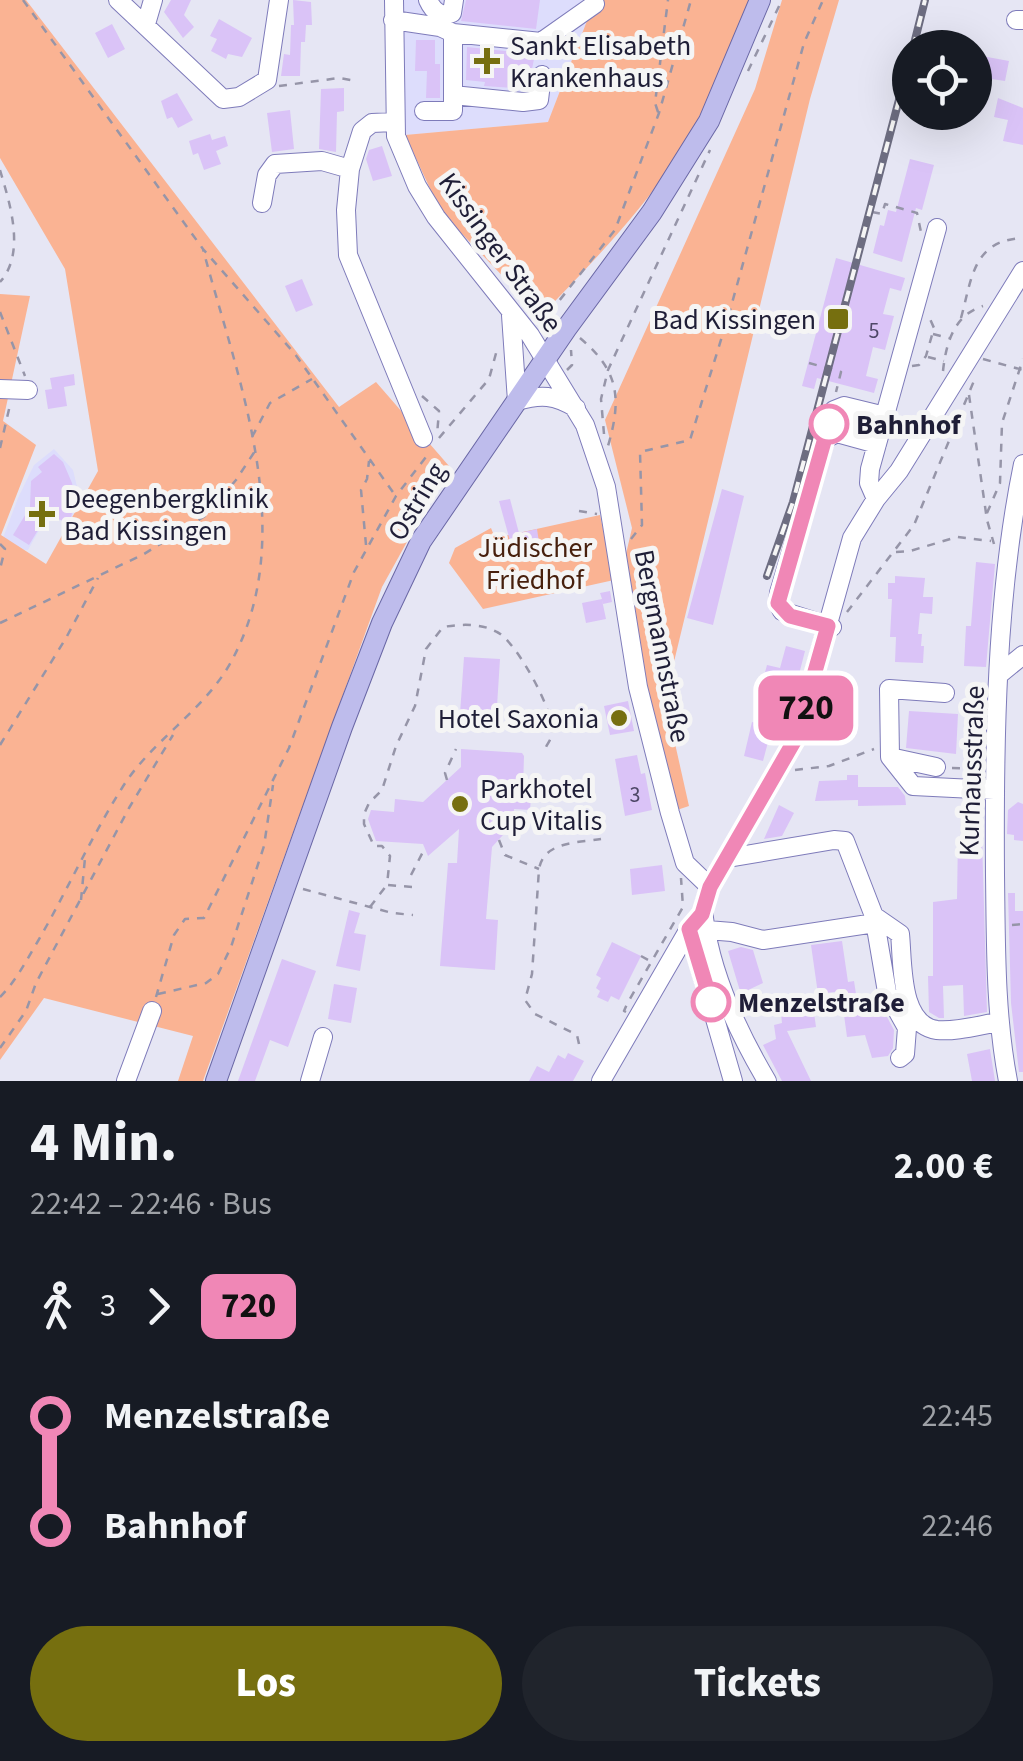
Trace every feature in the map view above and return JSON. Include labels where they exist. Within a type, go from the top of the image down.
[{"type":"main road","name":"Ostring","points":[[216,1081],[382,624],[421,542],[545,359],[652,212],[709,121],[760,0]]},
{"type":"street","points":[[118,0],[223,99],[238,98],[267,80],[279,0]]},
{"type":"street","points":[[146,24],[153,0]]},
{"type":"street","name":"Kissinger Straße","points":[[394,0],[394,122],[400,147],[417,186],[545,359]]},
{"type":"street","points":[[428,0],[437,12],[445,15],[452,13],[454,0]]},
{"type":"street","points":[[394,20],[453,32],[541,42],[586,5]]},
{"type":"street","points":[[424,110],[452,111],[453,32]]},
{"type":"street","points":[[453,95],[539,100],[542,76]]},
{"type":"street","points":[[394,122],[372,123],[362,132],[350,169],[346,210],[348,255],[429,443]]},
{"type":"street","points":[[262,203],[267,175],[275,164],[322,161],[350,169]]},
{"type":"street","points":[[876,498],[870,483],[891,383],[921,320],[935,233]]},
{"type":"street","points":[[601,1081],[700,924],[710,887],[779,771],[806,710],[845,552],[1023,270]]},
{"type":"street","points":[[510,311],[517,401],[546,395],[577,408]]},
{"type":"street","name":"Bergmannstraße","points":[[545,359],[601,451],[638,687],[680,848],[694,874],[710,887]]},
{"type":"street","points":[[4,389],[29,389]]},
{"type":"street","points":[[831,621],[790,616],[778,603],[829,425],[844,406],[881,430]]},
{"type":"street","points":[[829,425],[837,434],[881,430]]},
{"type":"street","name":"Kurhausstraße","points":[[1008,1081],[1000,1027],[994,790],[1001,673],[1000,546],[1023,464]]},
{"type":"street","points":[[1001,673],[1023,654]]},
{"type":"street","points":[[945,693],[889,689],[890,753],[913,786],[994,790]]},
{"type":"street","points":[[890,753],[936,766]]},
{"type":"street","points":[[728,858],[842,840],[852,856],[874,919],[906,1028],[905,1054],[900,1058]]},
{"type":"street","points":[[700,924],[763,940],[874,919],[896,929],[899,1002],[923,1024],[937,1030],[1000,1027]]},
{"type":"street","points":[[700,924],[734,1081]]},
{"type":"street","points":[[700,924],[726,1000],[767,1081]]},
{"type":"street","points":[[126,1081],[154,1003]]},
{"type":"street","points":[[310,1081],[322,1037]]},
{"type":"path","points":[[22,0],[202,249],[314,378],[396,496]]},
{"type":"path","points":[[658,113],[654,103],[668,0]]},
{"type":"path","points":[[530,335],[615,230],[658,113],[692,0]]},
{"type":"path","points":[[748,71],[782,0]]},
{"type":"path","points":[[617,555],[642,525],[640,452],[690,440],[730,314],[804,44],[823,0]]},
{"type":"path","points":[[277,86],[339,78],[356,80]]},
{"type":"path","points":[[601,451],[605,446],[601,399],[608,370],[714,142]]},
{"type":"path","points":[[0,170],[16,248],[0,282]]},
{"type":"path","points":[[872,212],[882,214],[885,204],[918,213],[922,236],[935,233]]},
{"type":"path","points":[[921,320],[926,356],[944,361],[984,250],[1007,238],[1023,238]]},
{"type":"path","points":[[0,998],[11,986],[123,785],[176,730],[231,662],[254,603],[263,565],[264,526],[255,451],[202,249]]},
{"type":"path","points":[[961,318],[982,306],[998,310]]},
{"type":"path","points":[[0,312],[29,389]]},
{"type":"path","points":[[921,320],[950,339]]},
{"type":"path","points":[[578,338],[599,355],[616,384],[615,421],[601,451]]},
{"type":"path","points":[[154,1003],[174,935],[185,920],[204,918],[290,748],[354,572],[396,496],[421,467],[429,443],[489,380],[500,340]]},
{"type":"path","points":[[984,359],[1021,370]]},
{"type":"path","points":[[986,514],[1000,483],[1002,423],[1023,359]]},
{"type":"path","points":[[809,363],[841,372],[838,383]]},
{"type":"path","points":[[831,621],[849,611],[914,525],[977,374]]},
{"type":"path","points":[[252,438],[270,404],[314,378]]},
{"type":"path","points":[[0,448],[10,411],[4,389]]},
{"type":"path","points":[[969,394],[986,514],[1000,546]]},
{"type":"path","points":[[0,622],[144,554],[205,516],[255,451]]},
{"type":"path","points":[[367,548],[361,490],[367,479],[369,459]]},
{"type":"path","points":[[579,511],[594,514]]},
{"type":"path","points":[[894,552],[910,552],[957,536],[1000,546]]},
{"type":"path","points":[[0,544],[6,548],[0,569]]},
{"type":"path","points":[[0,745],[100,575]]},
{"type":"path","points":[[370,907],[387,885],[390,856],[370,840],[364,814],[382,790],[396,746],[417,702],[417,684],[426,649],[443,627],[459,624],[499,632],[521,657],[549,711],[552,733],[546,748]]},
{"type":"path","points":[[0,1048],[26,1010],[36,983],[129,808],[176,730]]},
{"type":"path","points":[[779,771],[829,766],[876,748],[890,753]]},
{"type":"path","points":[[447,780],[445,773],[456,749]]},
{"type":"path","points":[[936,766],[996,770]]},
{"type":"path","points":[[154,1003],[206,983],[218,974],[231,947],[264,846],[274,779]]},
{"type":"path","points":[[579,1044],[577,1035],[535,1014],[526,1000],[532,974],[540,869],[543,856],[550,850],[601,839]]},
{"type":"path","points":[[499,840],[505,855],[540,869]]},
{"type":"path","points":[[411,875],[424,848]]},
{"type":"path","points":[[619,1000],[627,1004],[683,907],[678,871],[680,848]]},
{"type":"path","points":[[81,903],[85,856]]},
{"type":"path","points":[[387,885],[412,887]]},
{"type":"path","points":[[298,887],[413,915]]},
{"type":"path","points":[[641,956],[652,962]]},
{"type":"shaded area","name":"Sankt Elisabeth Krankenhaus","points":[[401,0],[595,0],[548,122],[405,135]]},
{"type":"shaded area","name":"Deegenbergklinik Bad Kissingen","points":[[54,449],[73,470],[79,495],[72,518],[69,523],[47,516],[28,550],[8,550],[3,538],[18,498],[34,465]]},
{"type":"green space","points":[[0,0],[26,0],[339,407],[376,382],[449,466],[382,587],[203,1081],[178,1081],[193,1036],[44,998],[0,1060],[0,294],[30,296],[3,421],[36,445],[1,535],[46,564],[98,471],[65,269],[0,158]]},
{"type":"green space","points":[[595,0],[750,0],[707,101],[675,159],[629,221],[541,316],[441,212],[405,135],[548,122]]},
{"type":"green space","points":[[782,0],[839,0],[810,99],[665,699],[689,806],[674,811],[642,683],[623,567],[632,528],[605,420],[755,89]]},
{"type":"green space","name":"Jüdischer Friedhof","points":[[600,515],[614,580],[483,609],[449,563],[455,548],[491,528],[495,538]]},
{"type":"building","points":[[171,0],[191,0],[184,15],[194,27],[183,38],[164,12]]},
{"type":"building","points":[[293,0],[311,2],[312,25],[306,25],[305,42],[301,42],[300,76],[281,76],[284,54],[290,55]]},
{"type":"building","points":[[466,0],[540,0],[536,29],[461,21]]},
{"type":"building","points":[[219,19],[252,38],[242,57],[228,54],[226,59],[211,51],[217,39],[210,36]]},
{"type":"building","points":[[112,24],[125,49],[108,58],[95,33]]},
{"type":"building","points":[[416,40],[435,40],[440,98],[426,98],[427,71],[415,71]]},
{"type":"building","points":[[467,47],[535,54],[528,89],[484,86],[485,82],[466,80]]},
{"type":"building","points":[[992,58],[1009,61],[1005,81],[992,79]]},
{"type":"building","points":[[344,88],[344,111],[337,112],[336,152],[319,149],[321,89]]},
{"type":"building","points":[[177,93],[193,120],[178,128],[172,117],[167,119],[161,101]]},
{"type":"building","points":[[998,98],[1023,108],[1023,145],[1003,141],[1008,120],[994,117]]},
{"type":"building","points":[[290,110],[294,149],[272,152],[267,113]]},
{"type":"building","points":[[210,134],[212,140],[225,136],[228,146],[216,151],[221,164],[204,170],[189,141]]},
{"type":"building","points":[[382,146],[392,176],[373,181],[366,159],[369,150]]},
{"type":"building","points":[[910,159],[934,165],[922,210],[916,208],[902,262],[873,253],[888,210],[896,212]]},
{"type":"building","points":[[836,258],[905,278],[901,291],[890,288],[883,314],[894,316],[885,350],[873,347],[866,376],[878,379],[874,393],[817,378],[814,389],[802,386]]},
{"type":"building","points":[[302,279],[313,305],[296,312],[285,286]]},
{"type":"building","points":[[74,374],[75,385],[64,387],[67,406],[48,409],[45,390],[52,389],[50,378]]},
{"type":"building","name":"Deegenbergklinik Bad Kissingen","points":[[54,454],[63,462],[72,483],[75,497],[71,518],[69,523],[47,515],[29,545],[13,535],[30,507],[31,481],[42,472],[38,467]]},
{"type":"building","points":[[722,489],[744,496],[713,625],[687,618]]},
{"type":"building","points":[[510,499],[519,533],[537,529],[539,542],[512,548],[499,501]]},
{"type":"building","points":[[976,562],[995,564],[986,667],[964,666]]},
{"type":"building","points":[[895,576],[925,578],[923,597],[933,597],[932,614],[920,613],[918,634],[922,634],[923,663],[895,662],[896,637],[890,637],[892,599],[888,599],[888,583],[895,583]]},
{"type":"building","points":[[610,591],[612,602],[603,604],[602,600],[606,619],[586,623],[582,603],[602,599],[600,593]]},
{"type":"building","points":[[786,646],[805,651],[796,686],[777,681],[774,695],[760,691],[767,665],[780,668]]},
{"type":"building","points":[[464,657],[500,659],[496,722],[481,721],[480,730],[459,728]]},
{"type":"building","name":"Hotel Saxonia","points":[[628,701],[634,731],[610,735],[604,706]]},
{"type":"building","points":[[909,711],[958,714],[956,754],[906,748]]},
{"type":"building","points":[[752,722],[772,727],[763,761],[744,756]]},
{"type":"building","points":[[461,749],[522,753],[523,789],[531,797],[530,810],[514,809],[513,824],[492,847],[486,919],[498,920],[495,970],[440,966],[448,863],[457,863],[459,829],[428,856],[423,844],[376,841],[368,819],[371,810],[394,812],[395,799],[423,802],[461,767]]},
{"type":"building","points":[[637,755],[652,810],[625,816],[615,759]]},
{"type":"building","points":[[847,775],[858,775],[858,787],[898,787],[906,805],[858,806],[858,800],[815,801],[819,781],[847,780]]},
{"type":"building","points":[[1018,802],[1023,804],[1023,841],[1007,834],[1008,810]]},
{"type":"building","points":[[779,805],[794,813],[782,836],[764,839]]},
{"type":"building","points":[[958,837],[982,837],[987,1012],[964,1016],[963,985],[943,986],[944,1018],[939,1018],[929,1012],[933,902],[957,899]]},
{"type":"building","points":[[662,865],[665,891],[632,895],[630,869]]},
{"type":"building","points":[[1008,893],[1015,893],[1015,911],[1023,911],[1023,1072],[1019,1072],[1011,1003]]},
{"type":"building","points":[[349,910],[360,913],[354,933],[366,935],[360,971],[336,966]]},
{"type":"building","points":[[842,941],[848,982],[854,981],[856,994],[818,994],[811,945]]},
{"type":"building","points":[[612,942],[641,956],[619,1000],[611,996],[608,1002],[597,997],[601,978],[596,975]]},
{"type":"building","points":[[741,947],[753,950],[763,983],[746,991],[740,991],[728,951]]},
{"type":"building","points":[[282,959],[316,971],[288,1047],[270,1040],[255,1081],[238,1081]]},
{"type":"building","points":[[334,984],[357,988],[351,1023],[328,1019]]},
{"type":"building","points":[[812,998],[816,1027],[787,1031],[811,1081],[782,1081],[763,1045],[776,1039],[774,1025],[782,1023],[780,1002]]},
{"type":"building","points":[[880,1004],[894,1030],[893,1048],[888,1056],[872,1058],[865,1035],[847,1037],[844,1015],[869,1011],[868,1006]]},
{"type":"building","points":[[990,1049],[995,1081],[972,1081],[967,1054]]},
{"type":"building","points":[[568,1053],[584,1061],[573,1081],[529,1081],[537,1066],[549,1072],[558,1055],[565,1059]]},
{"type":"railway","points":[[918,30],[925,0]]},
{"type":"railway","points":[[767,576],[793,502],[892,126]]},
{"type":"bus line","name":"720","points":[[711,1002],[689,929],[702,914],[710,887],[796,738],[828,626],[790,616],[778,603],[829,424]]},
{"type":"place","name":"Sankt Elisabeth Krankenhaus","points":[[487,61]]},
{"type":"place","name":"Bad Kissingen","points":[[838,319]]},
{"type":"place","name":"Bahnhof","points":[[829,424]]},
{"type":"place","name":"Deegenbergklinik Bad Kissingen","points":[[42,514]]},
{"type":"place","name":"Hotel Saxonia","points":[[619,718]]},
{"type":"place","name":"Parkhotel Cup Vitalis","points":[[460,804]]},
{"type":"place","name":"Menzelstraße","points":[[711,1002]]}]
